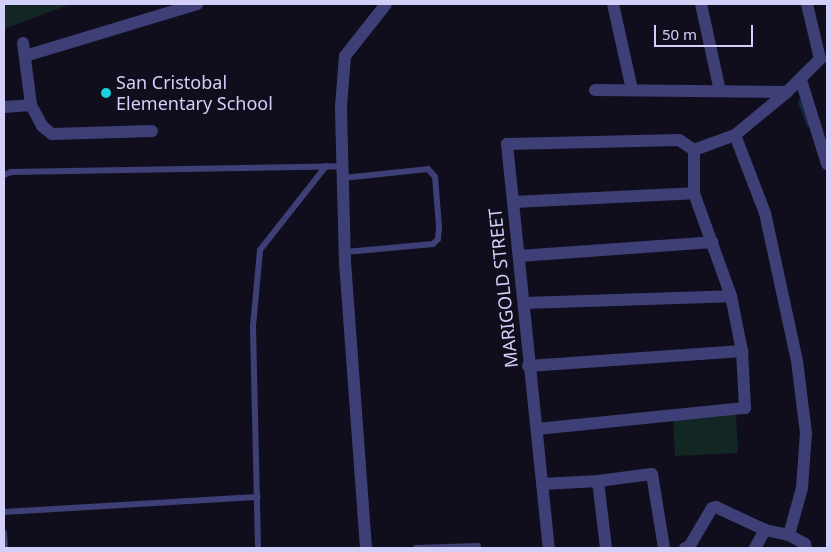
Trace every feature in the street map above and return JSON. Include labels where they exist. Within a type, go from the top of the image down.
[{"type":"street","points":[[152,131],[52,134],[42,126],[31,105],[24,50],[197,4]]},
{"type":"street","points":[[366,548],[345,252],[341,106],[346,56],[386,4]]},
{"type":"street","points":[[613,4],[632,90]]},
{"type":"street","points":[[701,4],[720,91]]},
{"type":"street","points":[[537,429],[745,408],[742,351],[730,296],[694,192],[694,150],[735,135],[788,92],[824,58],[807,4]]},
{"type":"street","points":[[800,80],[827,164]]},
{"type":"street","points":[[595,90],[788,92]]},
{"type":"street","points":[[4,108],[31,105]]},
{"type":"street","points":[[735,135],[764,213],[797,361],[806,433],[802,488],[789,535]]},
{"type":"street","name":"MARIGOLD STREET","points":[[549,548],[537,429],[528,366],[520,256],[512,202],[507,144],[678,140],[694,150]]},
{"type":"street","points":[[512,202],[694,192]]},
{"type":"street","points":[[520,256],[712,242]]},
{"type":"street","points":[[524,303],[730,296]]},
{"type":"street","points":[[528,366],[742,351]]},
{"type":"street","points":[[542,484],[598,481],[652,474],[664,548]]},
{"type":"street","points":[[598,481],[606,548]]},
{"type":"street","points":[[685,548],[712,508],[716,507],[765,530],[789,535],[805,544],[806,548]]},
{"type":"street","points":[[755,548],[765,530]]},
{"type":"lane","points":[[258,548],[253,326],[260,250],[326,166]]},
{"type":"lane","points":[[4,175],[11,172],[326,166],[343,172],[428,169],[435,177],[439,227],[438,239],[433,244],[345,252]]},
{"type":"lane","points":[[4,512],[258,497]]},
{"type":"lane","points":[[4,534],[5,548]]},
{"type":"lane","points":[[416,548],[478,546]]},
{"type":"green space","points":[[4,4],[71,4],[4,29]]},
{"type":"green space","points":[[736,414],[738,453],[675,456],[673,417]]},
{"type":"waterway","points":[[800,102],[809,125]]},
{"type":"place","name":"San Cristobal Elementary School","points":[[106,93]]}]
